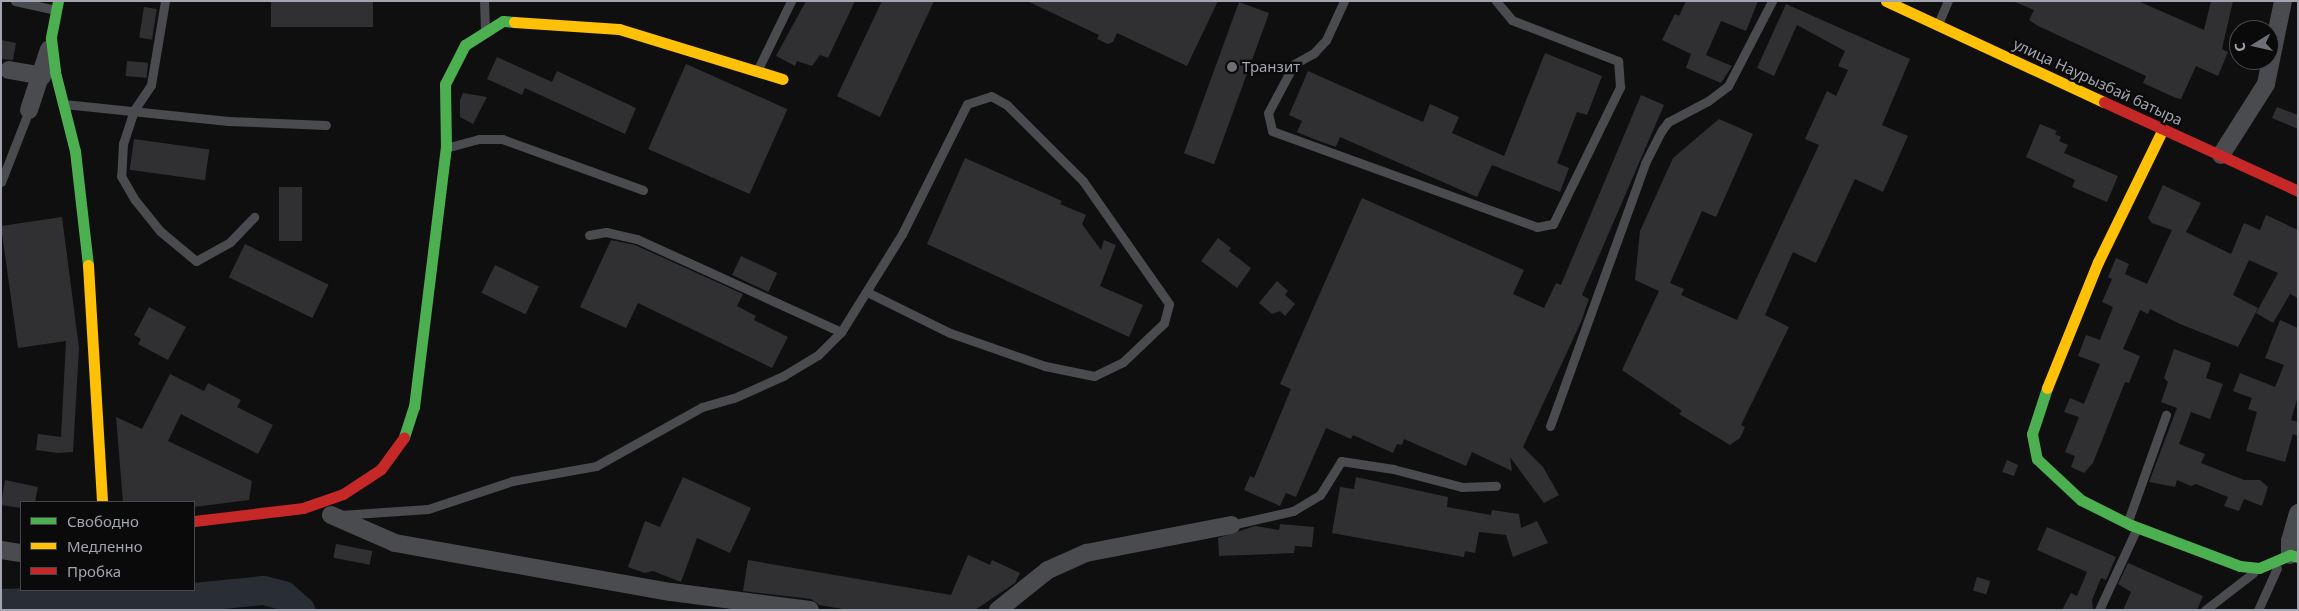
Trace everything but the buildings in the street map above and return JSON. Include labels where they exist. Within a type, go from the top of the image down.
[{"type":"street","name":"улица Наурызбай батыра","points":[[1886,1],[2298,191]]},
{"type":"street","points":[[2221,155],[2266,84],[2283,1]]},
{"type":"street","points":[[29,110],[42,76],[57,6]]},
{"type":"street","points":[[195,521],[303,508],[342,494],[365,482],[381,469],[407,433],[414,408],[446,148],[445,84],[465,45],[503,21],[619,29],[782,79]]},
{"type":"street","points":[[51,38],[86,229],[102,501]]},
{"type":"street","points":[[5,70],[42,76]]},
{"type":"street","points":[[2163,128],[2098,262],[2032,434],[2037,459],[2062,486],[2081,500],[2132,525],[2240,566],[2259,568],[2290,557],[2290,541],[2298,513]]},
{"type":"street","points":[[331,515],[394,543],[671,592],[810,610]]},
{"type":"street","points":[[998,610],[1048,570],[1086,553],[1231,525]]},
{"type":"street","points":[[1,550],[20,553]]},
{"type":"lane","points":[[15,1],[57,6]]},
{"type":"lane","points":[[165,1],[151,85],[134,110],[123,143],[121,176],[135,200],[160,231],[196,261],[230,242],[254,217]]},
{"type":"lane","points":[[484,1],[485,32]]},
{"type":"lane","points":[[757,72],[791,1]]},
{"type":"lane","points":[[1344,1],[1326,40],[1314,53],[1294,64],[1268,113],[1272,131],[1537,228],[1553,224],[1620,87],[1618,61],[1512,20],[1496,1]]},
{"type":"lane","points":[[1550,426],[1645,163],[1662,130],[1668,122],[1708,101],[1728,86],[1772,1]]},
{"type":"lane","points":[[1938,25],[1948,1]]},
{"type":"lane","points":[[303,508],[331,515],[428,508],[512,481],[596,466],[702,407],[734,398],[783,376],[818,355],[840,332],[867,292],[907,225],[967,104],[990,96],[1007,105],[1082,181],[1169,304],[1164,323],[1157,330],[1123,362],[1094,376],[1045,366],[950,333],[867,292]]},
{"type":"lane","points":[[64,104],[228,120],[326,125]]},
{"type":"lane","points":[[1,182],[29,110]]},
{"type":"lane","points":[[446,148],[479,139],[502,138],[643,190]]},
{"type":"lane","points":[[588,235],[606,232],[637,239],[840,332]]},
{"type":"lane","points":[[2099,610],[2132,525],[2166,415]]},
{"type":"lane","points":[[1231,525],[1293,511],[1320,495],[1341,461],[1392,469],[1462,487],[1496,486]]},
{"type":"lane","points":[[2258,610],[2290,557]]},
{"type":"lane","points":[[2205,610],[2259,568]]},
{"type":"waterway","points":[[1,603],[65,601],[93,595],[164,600],[263,590],[283,595],[300,610]]},
{"type":"traffic: fast","points":[[58,1],[51,38],[55,72],[75,151],[88,265]]},
{"type":"traffic: fast","points":[[404,437],[414,407],[446,148],[445,84],[465,45],[503,21],[514,22]]},
{"type":"traffic: fast","points":[[2047,388],[2032,434],[2037,459],[2081,500],[2131,525],[2240,566],[2259,568],[2290,555],[2298,557]]},
{"type":"traffic: slow","points":[[1886,1],[2104,102]]},
{"type":"traffic: slow","points":[[514,22],[619,29],[783,79]]},
{"type":"traffic: slow","points":[[2047,388],[2098,262],[2163,129]]},
{"type":"traffic: slow","points":[[88,265],[102,501]]},
{"type":"traffic: jam","points":[[2104,102],[2298,191]]},
{"type":"traffic: jam","points":[[195,521],[303,508],[343,494],[381,469],[404,437]]},
{"type":"place","name":"Транзит","points":[[1232,67]]}]
